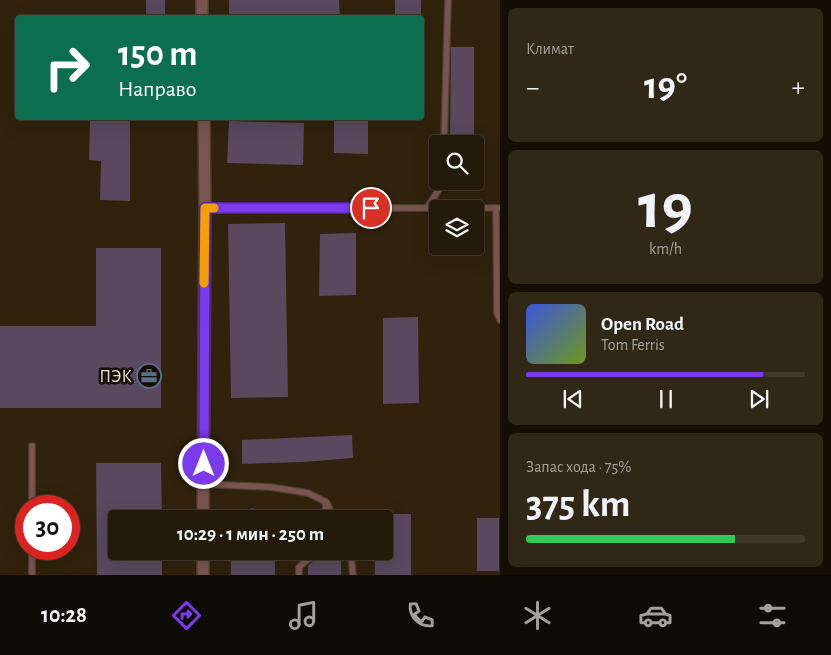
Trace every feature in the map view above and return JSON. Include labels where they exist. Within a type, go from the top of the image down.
[{"type":"street","points":[[202,0],[202,15]]},
{"type":"street","points":[[203,510],[204,120]]},
{"type":"street","points":[[203,560],[203,575]]},
{"type":"lane","points":[[444,135],[448,0]]},
{"type":"lane","points":[[427,208],[439,190]]},
{"type":"lane","points":[[205,208],[498,208],[497,313],[500,320]]},
{"type":"lane","points":[[32,446],[32,495]]},
{"type":"lane","points":[[203,484],[270,487],[308,493],[326,502],[330,510]]},
{"type":"lane","points":[[326,502],[326,510]]},
{"type":"lane","points":[[32,560],[32,575]]},
{"type":"lane","points":[[299,575],[299,567],[307,560]]},
{"type":"lane","points":[[351,560],[353,575]]},
{"type":"building","points":[[146,0],[165,0],[165,15],[146,15]]},
{"type":"building","points":[[229,0],[339,0],[340,15],[229,15]]},
{"type":"building","points":[[395,0],[421,0],[421,15],[395,15]]},
{"type":"building","points":[[451,47],[474,47],[474,135],[450,135]]},
{"type":"building","points":[[90,120],[130,120],[130,201],[100,200],[101,161],[89,160]]},
{"type":"building","points":[[334,120],[368,120],[368,154],[334,153]]},
{"type":"building","points":[[229,121],[304,123],[303,165],[227,163]]},
{"type":"building","points":[[285,223],[288,397],[231,398],[228,224]]},
{"type":"building","points":[[356,233],[356,295],[319,296],[320,234]]},
{"type":"building","points":[[96,248],[161,248],[161,408],[0,408],[0,326],[96,326]]},
{"type":"building","points":[[418,317],[419,403],[383,404],[383,318]]},
{"type":"building","points":[[352,435],[353,458],[242,464],[242,440]]},
{"type":"building","points":[[96,463],[161,463],[162,510],[108,510],[108,560],[162,560],[162,575],[97,575]]},
{"type":"building","points":[[393,514],[411,514],[411,575],[375,575],[375,560],[393,560]]},
{"type":"building","points":[[477,518],[499,518],[499,571],[477,571]]},
{"type":"building","points":[[231,560],[275,560],[275,575],[231,575]]},
{"type":"building","points":[[313,561],[341,561],[341,575],[308,575],[308,566]]},
{"type":"slow traffic","points":[[204,283],[205,208],[214,208]]},
{"type":"place","name":"ПЭК","points":[[149,376]]},
{"type":"route","points":[[204,464],[205,208],[371,208]]}]
